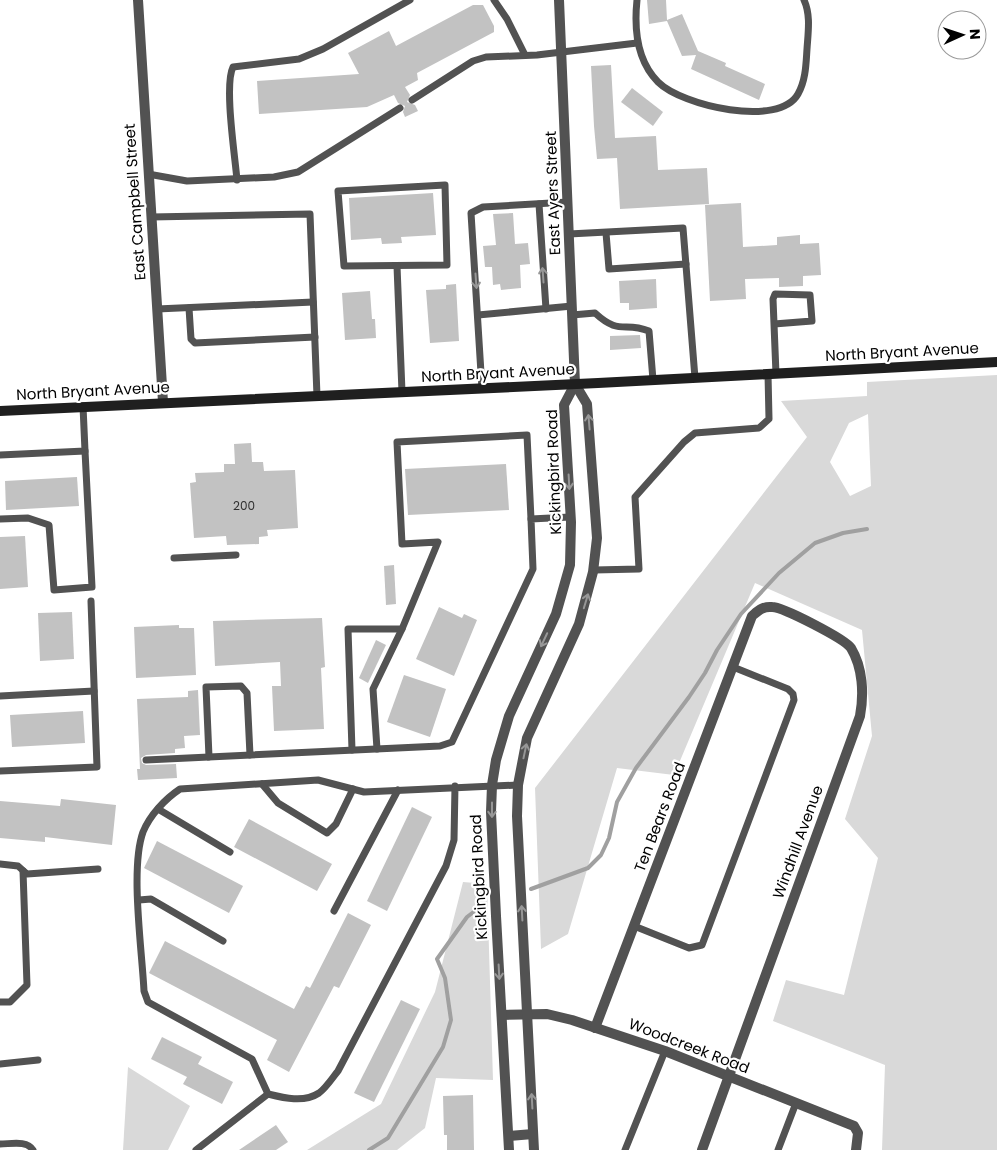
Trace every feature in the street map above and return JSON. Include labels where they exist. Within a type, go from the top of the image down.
[{"type":"main road","name":"North Bryant Avenue","points":[[0,410],[482,389],[997,362]]},
{"type":"street","name":"East Campbell Street","points":[[138,0],[163,402]]},
{"type":"street","name":"East Ayers Street","points":[[559,0],[575,384]]},
{"type":"street","name":"Kickingbird Road","points":[[509,1150],[491,812],[492,785],[496,760],[509,716],[556,614],[565,586],[570,558],[570,517],[564,405],[575,384]]},
{"type":"street","points":[[534,1150],[517,816],[518,785],[528,738],[579,624],[594,570],[597,538],[587,404],[575,384]]},
{"type":"street","name":"Windhill Avenue","points":[[702,1150],[730,1078],[860,716],[863,698],[858,665],[850,646],[836,636],[774,607],[761,608],[752,616]]},
{"type":"street","name":"Ten Bears Road","points":[[595,1028],[752,616]]},
{"type":"street","name":"Woodcreek Road","points":[[502,1015],[555,1016],[665,1051],[730,1078],[838,1118],[854,1126],[858,1133],[856,1150]]},
{"type":"street","points":[[509,1136],[534,1134]]},
{"type":"lane","points":[[238,180],[230,96],[230,78],[233,67],[299,59],[323,49],[410,0]]},
{"type":"lane","points":[[494,0],[507,20],[525,55]]},
{"type":"lane","points":[[637,0],[635,20],[638,43],[644,63],[658,82],[686,100],[735,112],[773,108],[788,103],[798,94],[805,73],[808,18],[804,0]]},
{"type":"lane","points":[[412,100],[473,61],[500,54],[525,55],[638,43]]},
{"type":"lane","points":[[148,174],[187,181],[238,180],[274,177],[298,172],[400,108]]},
{"type":"lane","points":[[445,185],[447,265],[397,266],[344,266],[338,191],[445,185]]},
{"type":"lane","points":[[482,389],[471,213],[476,209],[568,202]]},
{"type":"lane","points":[[539,204],[546,309]]},
{"type":"lane","points":[[151,218],[310,214],[317,396]]},
{"type":"lane","points":[[569,234],[683,228],[695,378]]},
{"type":"lane","points":[[606,232],[609,269],[686,264]]},
{"type":"lane","points":[[397,266],[402,392]]},
{"type":"lane","points":[[594,570],[639,569],[635,497],[684,442],[695,433],[759,428],[769,419],[774,324],[772,299],[775,294],[810,295],[813,320],[811,322],[774,324]]},
{"type":"lane","points":[[156,309],[314,302]]},
{"type":"lane","points":[[188,308],[191,339],[195,343],[315,337]]},
{"type":"lane","points":[[478,315],[546,309],[572,310],[595,313],[604,322],[613,327],[649,331],[653,380]]},
{"type":"lane","points":[[0,519],[28,518],[48,525],[54,590],[92,587],[83,406]]},
{"type":"lane","points":[[146,760],[352,750],[378,749],[440,746],[452,742],[533,569],[527,435],[397,442],[402,544],[438,542],[402,629],[374,688],[378,749]]},
{"type":"lane","points":[[0,455],[85,451]]},
{"type":"lane","points":[[531,519],[570,517]]},
{"type":"lane","points":[[174,558],[236,555]]},
{"type":"lane","points":[[0,771],[97,767],[91,600]]},
{"type":"lane","points":[[352,750],[348,629],[402,629]]},
{"type":"lane","points":[[634,926],[690,948],[702,945],[706,936],[794,700],[793,694],[788,689],[733,667]]},
{"type":"lane","points":[[209,757],[206,687],[242,686],[247,693],[250,755]]},
{"type":"lane","points":[[0,696],[94,691]]},
{"type":"lane","points":[[268,1094],[252,1058],[148,1002],[144,991],[138,854],[144,831],[158,809],[169,796],[180,789],[318,780],[364,792],[456,786],[518,785]]},
{"type":"lane","points":[[262,784],[278,803],[327,833],[336,824],[353,789]]},
{"type":"lane","points":[[268,1094],[287,1099],[305,1098],[320,1092],[338,1071],[446,866],[454,840],[456,786]]},
{"type":"lane","points":[[334,911],[398,790]]},
{"type":"lane","points":[[158,809],[230,852]]},
{"type":"lane","points":[[0,864],[18,866],[27,874],[98,869]]},
{"type":"lane","points":[[0,1002],[10,1002],[27,985],[23,871]]},
{"type":"lane","points":[[139,900],[151,899],[223,941]]},
{"type":"lane","points":[[625,1150],[665,1051]]},
{"type":"lane","points":[[0,1064],[38,1060]]},
{"type":"lane","points":[[196,1150],[268,1094]]},
{"type":"lane","points":[[778,1150],[796,1103]]},
{"type":"lane","points":[[0,1144],[24,1143],[31,1146],[34,1150]]},
{"type":"shaded area","points":[[997,375],[997,1150],[882,1150],[885,1065],[773,1021],[786,980],[844,995],[878,858],[845,819],[872,736],[862,630],[755,583],[674,775],[617,768],[568,934],[541,949],[535,788],[807,437],[781,401],[867,396],[867,382]],"holes":[[[868,414],[871,486],[850,496],[830,462],[849,423]]]},
{"type":"shaded area","points":[[463,882],[487,884],[493,1080],[436,1078],[425,1128],[397,1150],[307,1150],[381,1104],[435,992]]},
{"type":"shaded area","points":[[128,1067],[190,1106],[168,1150],[123,1150]]},
{"type":"building","points":[[647,0],[666,0],[667,20],[682,14],[698,51],[726,63],[725,66],[765,84],[759,100],[691,69],[696,55],[682,56],[667,21],[649,24]]},
{"type":"building","points":[[473,5],[483,5],[494,26],[494,32],[417,73],[418,80],[405,87],[410,95],[407,102],[415,105],[418,111],[405,117],[403,112],[405,106],[398,103],[394,95],[367,107],[259,114],[257,81],[359,74],[348,53],[389,31],[396,46]]},
{"type":"building","points":[[611,65],[615,138],[656,136],[658,170],[707,168],[709,204],[620,209],[617,158],[597,159],[594,126],[591,66]]},
{"type":"building","points":[[632,88],[663,112],[653,126],[621,102]]},
{"type":"building","points":[[433,193],[436,235],[401,237],[402,243],[382,244],[381,238],[351,240],[349,198]]},
{"type":"building","points":[[741,203],[743,247],[777,245],[777,237],[800,235],[800,244],[819,243],[821,275],[803,276],[803,286],[779,287],[779,278],[745,279],[746,299],[710,301],[705,205]]},
{"type":"building","points":[[513,213],[515,244],[528,243],[530,264],[520,265],[521,288],[501,290],[500,284],[493,285],[492,267],[485,267],[483,246],[496,245],[493,214]]},
{"type":"building","points":[[656,279],[657,308],[629,310],[629,303],[620,303],[619,281]]},
{"type":"building","points":[[456,284],[459,341],[430,343],[426,290],[446,289],[446,285]]},
{"type":"building","points":[[370,291],[372,319],[375,319],[376,338],[345,340],[342,293]]},
{"type":"building","points":[[640,335],[641,348],[610,350],[610,336]]},
{"type":"building","points":[[251,443],[252,462],[263,462],[264,471],[295,470],[298,528],[267,530],[268,536],[259,537],[259,544],[227,545],[226,536],[194,538],[190,483],[196,482],[195,473],[224,472],[224,464],[235,464],[234,444]]},
{"type":"building","points":[[506,464],[509,510],[408,515],[405,469]]},
{"type":"building","points":[[77,477],[79,506],[6,510],[5,481]]},
{"type":"building","points":[[25,536],[28,587],[0,589],[0,537]]},
{"type":"building","points":[[394,565],[396,604],[386,605],[384,566]]},
{"type":"building","points":[[439,607],[462,618],[464,614],[477,620],[454,676],[416,659]]},
{"type":"building","points":[[72,612],[74,659],[40,661],[38,613]]},
{"type":"building","points":[[322,618],[325,667],[321,668],[324,729],[274,731],[272,686],[281,686],[280,662],[215,666],[213,621]]},
{"type":"building","points":[[179,625],[179,628],[194,628],[196,675],[136,678],[134,627]]},
{"type":"building","points":[[376,640],[386,645],[368,683],[359,678]]},
{"type":"building","points":[[404,675],[446,689],[430,737],[387,722]]},
{"type":"building","points":[[198,690],[200,735],[184,736],[185,748],[175,749],[175,753],[146,755],[141,758],[142,763],[146,765],[176,764],[177,778],[138,780],[137,769],[140,769],[137,699],[188,697],[188,691]]},
{"type":"building","points":[[83,711],[85,743],[12,747],[10,715]]},
{"type":"building","points":[[61,799],[116,805],[112,845],[45,837],[45,842],[0,838],[0,801],[60,806]]},
{"type":"building","points":[[412,807],[432,817],[387,911],[367,901]]},
{"type":"building","points":[[249,819],[332,864],[317,891],[234,847]]},
{"type":"building","points":[[157,841],[243,886],[229,913],[144,868]]},
{"type":"building","points":[[348,913],[371,925],[339,988],[334,986],[289,1072],[267,1060],[277,1040],[149,973],[165,941],[294,1009],[306,986],[310,988]]},
{"type":"building","points":[[401,1000],[420,1009],[374,1102],[354,1093]]},
{"type":"building","points":[[162,1037],[202,1057],[198,1064],[233,1082],[222,1104],[183,1084],[187,1077],[151,1059]]},
{"type":"building","points":[[473,1095],[474,1150],[447,1150],[447,1135],[444,1135],[443,1096]]},
{"type":"building","points":[[276,1125],[288,1142],[276,1150],[239,1150]]},
{"type":"waterway","points":[[531,889],[588,868],[601,855],[609,838],[617,802],[636,768],[689,697],[741,614],[779,573],[815,543],[843,533],[867,529]]},
{"type":"waterway","points":[[369,1150],[388,1138],[443,1047],[451,1020],[445,978],[437,959],[467,917],[484,904]]}]
